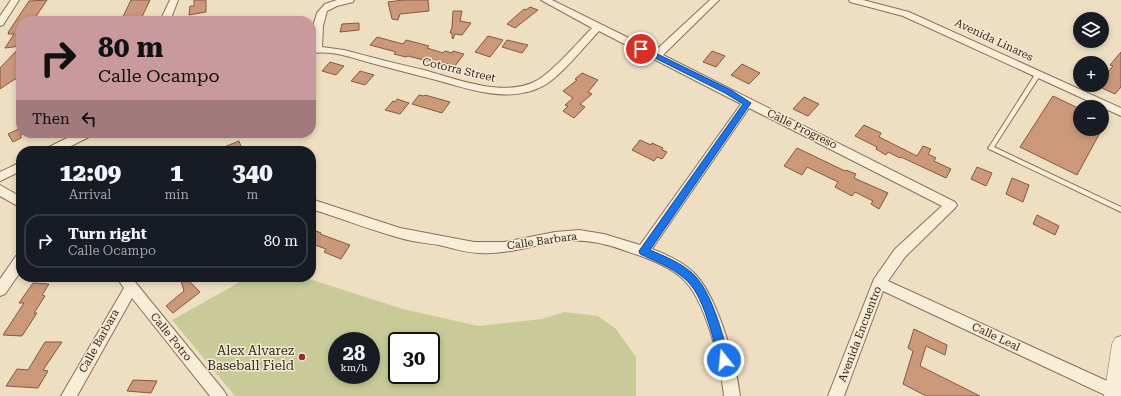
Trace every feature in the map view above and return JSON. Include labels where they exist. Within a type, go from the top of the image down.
[{"type":"street","points":[[0,23],[16,0]]},
{"type":"street","points":[[167,16],[174,0]]},
{"type":"street","points":[[316,38],[319,19],[323,9],[327,5],[350,0]]},
{"type":"street","name":"Calle Progreso","points":[[545,0],[657,55],[747,103],[848,151],[951,205]]},
{"type":"street","points":[[657,55],[715,0]]},
{"type":"street","name":"Avenida Linares","points":[[853,0],[906,14],[1121,112]]},
{"type":"street","name":"Cotorra Street","points":[[316,50],[344,53],[483,89],[511,91],[525,89],[539,84],[550,76],[599,26]]},
{"type":"street","points":[[643,251],[747,103]]},
{"type":"street","points":[[61,146],[77,138]]},
{"type":"street","points":[[0,176],[16,168]]},
{"type":"street","points":[[0,190],[16,200]]},
{"type":"street","name":"Avenida Encuentro","points":[[836,396],[879,283],[900,253],[951,205]]},
{"type":"street","name":"Calle Barbara","points":[[316,206],[401,233],[464,246],[482,248],[500,247],[579,235],[643,251],[673,265],[688,275],[701,292],[721,346],[732,396]]},
{"type":"street","points":[[0,290],[16,267]]},
{"type":"street","name":"Calle Barbara","points":[[69,396],[127,282]]},
{"type":"street","name":"Calle Potro","points":[[127,282],[219,396]]},
{"type":"street","name":"Calle Leal","points":[[879,283],[1113,394]]},
{"type":"street","points":[[1113,394],[1120,354]]},
{"type":"lane","points":[[1038,74],[991,148],[1121,210]]},
{"type":"green space","points":[[316,281],[403,309],[478,326],[542,319],[564,312],[598,316],[616,329],[636,357],[636,396],[235,396],[172,320],[240,282]]},
{"type":"building","points":[[47,0],[36,16],[19,16],[29,1]]},
{"type":"building","points":[[131,0],[150,0],[142,16],[123,16]]},
{"type":"building","points":[[194,0],[206,0],[206,12],[189,15],[190,6],[194,6]]},
{"type":"building","points":[[403,0],[428,0],[429,11],[400,14],[398,20],[392,19],[388,2]]},
{"type":"building","points":[[530,7],[538,10],[515,28],[507,24],[524,9],[526,10]]},
{"type":"building","points":[[453,11],[462,11],[460,21],[471,23],[462,35],[455,34],[453,39],[452,33],[450,33]]},
{"type":"building","points":[[16,20],[16,47],[5,48],[14,34],[8,34]]},
{"type":"building","points":[[359,23],[359,30],[340,32],[342,24]]},
{"type":"building","points":[[488,36],[503,40],[490,57],[475,52]]},
{"type":"building","points":[[377,37],[403,44],[406,40],[429,46],[427,48],[443,53],[445,51],[452,53],[453,51],[464,54],[455,66],[440,62],[439,64],[394,54],[396,52],[370,45]]},
{"type":"building","points":[[507,40],[528,45],[522,53],[502,47]]},
{"type":"building","points":[[16,51],[16,79],[0,89],[0,68]]},
{"type":"building","points":[[712,51],[725,56],[716,67],[703,62]]},
{"type":"building","points":[[1121,52],[1121,87],[1115,94],[1109,91],[1109,71],[1113,66],[1110,65]]},
{"type":"building","points":[[330,62],[344,66],[336,75],[322,71]]},
{"type":"building","points":[[742,64],[760,73],[749,84],[731,75]]},
{"type":"building","points":[[360,71],[374,75],[365,85],[351,81]]},
{"type":"building","points":[[582,73],[598,80],[588,92],[592,94],[580,104],[585,107],[574,118],[563,111],[568,106],[565,105],[573,98],[563,91],[577,80],[575,79]]},
{"type":"building","points":[[419,95],[425,95],[450,102],[442,113],[412,104]]},
{"type":"building","points":[[1053,96],[1073,106],[1073,136],[1098,136],[1077,175],[1020,147]]},
{"type":"building","points":[[804,97],[819,104],[808,116],[793,109]]},
{"type":"building","points":[[397,99],[409,103],[400,114],[385,110],[393,101],[395,102]]},
{"type":"building","points":[[864,125],[881,133],[879,137],[917,156],[923,146],[931,149],[928,154],[936,158],[934,161],[951,169],[946,178],[888,152],[886,155],[876,149],[877,147],[855,136]]},
{"type":"building","points":[[16,130],[16,138],[21,138],[13,142],[8,134]]},
{"type":"building","points":[[640,140],[651,145],[652,143],[663,148],[662,150],[667,152],[662,159],[657,157],[654,161],[632,150]]},
{"type":"building","points":[[239,141],[241,146],[226,146]]},
{"type":"building","points":[[797,148],[845,171],[846,170],[856,174],[854,178],[888,193],[879,209],[871,204],[873,201],[855,192],[852,196],[835,187],[838,182],[807,167],[802,175],[784,166]]},
{"type":"building","points":[[977,167],[992,173],[986,186],[971,179]]},
{"type":"building","points":[[1012,178],[1029,185],[1023,202],[1006,194]]},
{"type":"building","points":[[1037,215],[1059,226],[1055,235],[1033,224]]},
{"type":"building","points":[[316,231],[321,233],[320,234],[350,245],[341,259],[324,252],[326,249],[316,245]]},
{"type":"building","points":[[181,282],[190,282],[200,292],[173,313],[166,306],[184,291]]},
{"type":"building","points":[[33,283],[49,284],[42,295],[45,296],[34,313],[37,313],[22,336],[3,335],[24,303],[19,303]]},
{"type":"building","points":[[914,329],[947,345],[945,355],[926,346],[920,366],[980,396],[926,396],[903,384],[913,351],[908,348]]},
{"type":"building","points":[[45,342],[62,342],[43,370],[48,371],[38,388],[6,386],[17,369],[28,370]]},
{"type":"building","points":[[133,380],[157,381],[151,393],[127,391]]},
{"type":"place","name":"Alex Alvarez Baseball Field","points":[[302,357]]},
{"type":"route","points":[[641,49],[657,55],[747,103],[643,251],[673,265],[688,275],[701,292],[721,346],[724,360]]}]
